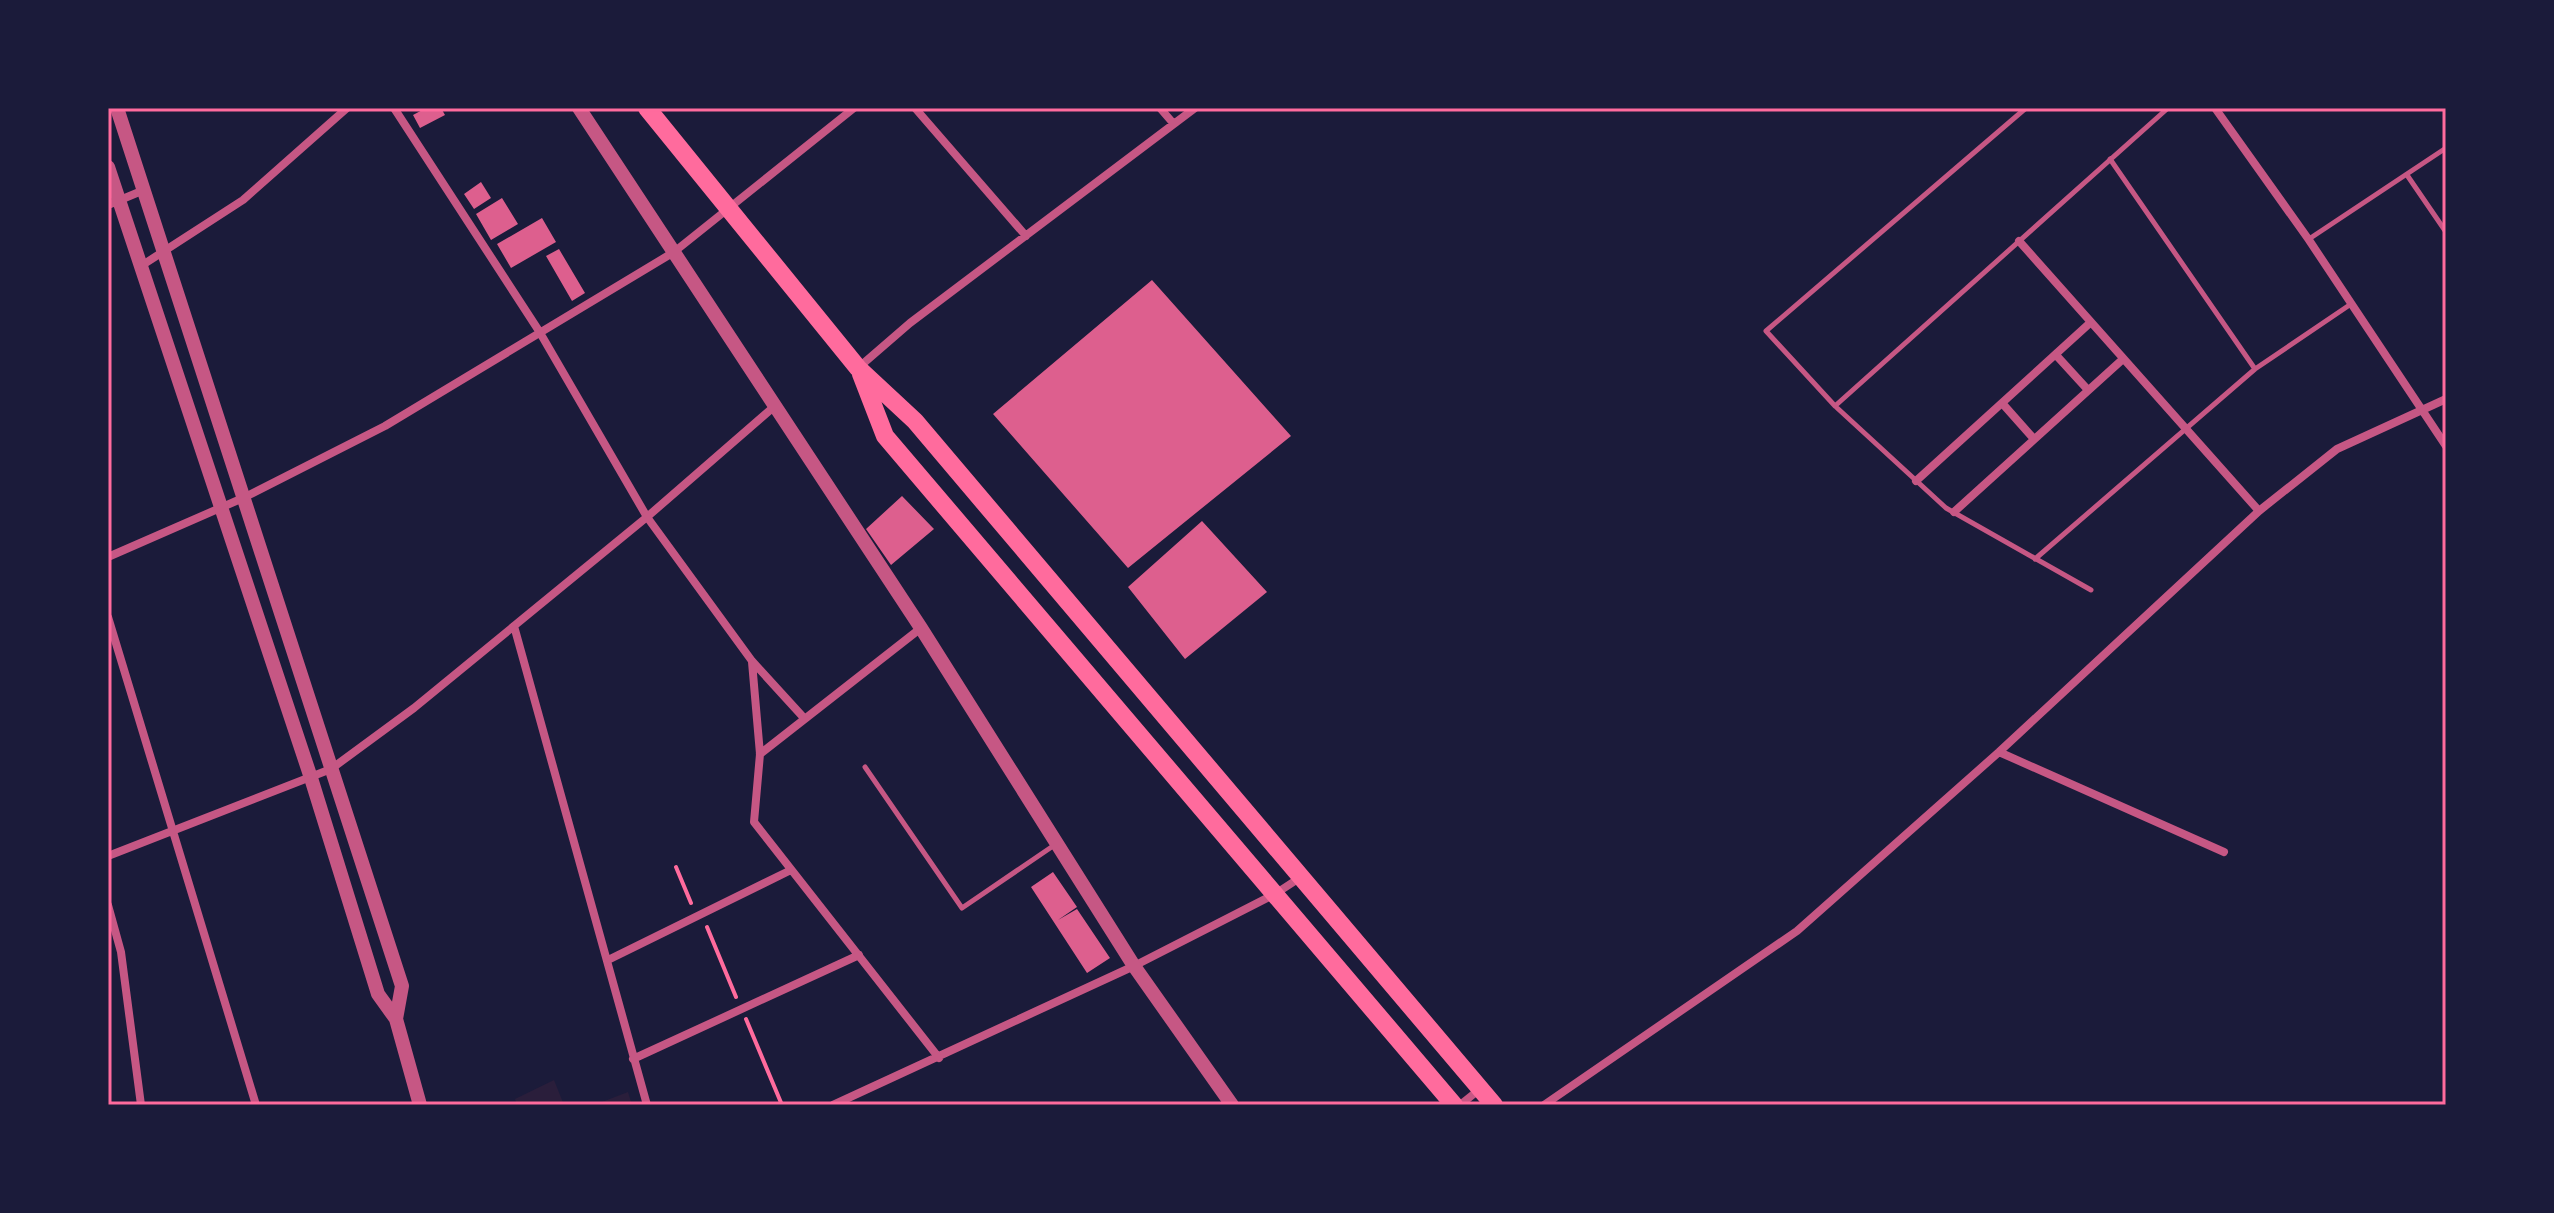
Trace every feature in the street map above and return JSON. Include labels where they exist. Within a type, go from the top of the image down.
[{"type":"main road","points":[[647,108],[858,368],[915,421],[1494,1105]]},
{"type":"main road","points":[[858,368],[885,436],[1457,1105]]},
{"type":"main road","points":[[996,566],[1020,545]]},
{"type":"street","points":[[117,108],[402,986],[396,1019]]},
{"type":"street","points":[[141,266],[243,200],[347,108]]},
{"type":"street","points":[[394,108],[539,331],[647,517],[752,661],[804,718]]},
{"type":"street","points":[[579,108],[921,628],[1134,966],[1232,1105]]},
{"type":"street","points":[[108,557],[243,498],[385,426],[674,252],[854,108]]},
{"type":"street","points":[[915,108],[1026,236]]},
{"type":"street","points":[[1160,108],[1173,123]]},
{"type":"street","points":[[858,368],[910,323],[1195,108]]},
{"type":"street","points":[[2215,108],[2309,240],[2446,446]]},
{"type":"street","points":[[108,167],[113,202],[141,266],[311,778],[378,994],[396,1019],[420,1105]]},
{"type":"street","points":[[113,202],[144,190]]},
{"type":"street","points":[[2019,241],[2259,511]]},
{"type":"street","points":[[1916,481],[2091,322]]},
{"type":"street","points":[[2056,355],[2088,390]]},
{"type":"street","points":[[1954,512],[2123,359]]},
{"type":"street","points":[[1544,1105],[1797,931],[1999,752],[2259,511],[2337,449],[2446,399]]},
{"type":"street","points":[[2002,403],[2034,439]]},
{"type":"street","points":[[108,856],[331,769],[414,708],[647,517],[776,405]]},
{"type":"street","points":[[108,617],[256,1105]]},
{"type":"street","points":[[514,626],[647,1105]]},
{"type":"street","points":[[760,754],[921,628]]},
{"type":"street","points":[[752,661],[760,754],[754,822],[939,1058]]},
{"type":"street","points":[[1999,752],[2224,852]]},
{"type":"street","points":[[608,960],[791,870]]},
{"type":"street","points":[[833,1105],[1134,966],[1275,894],[1301,877]]},
{"type":"street","points":[[108,905],[121,952],[141,1105]]},
{"type":"street","points":[[633,1059],[859,955]]},
{"type":"street","points":[[1457,1105],[1480,1089]]},
{"type":"lane","points":[[2026,108],[1766,331],[1835,406],[1954,512],[2091,590]]},
{"type":"lane","points":[[1835,406],[2168,108]]},
{"type":"lane","points":[[2309,240],[2446,148]]},
{"type":"lane","points":[[2110,159],[2255,369]]},
{"type":"lane","points":[[2407,175],[2446,232]]},
{"type":"lane","points":[[2035,559],[2255,369],[2351,304]]},
{"type":"lane","points":[[865,767],[962,908],[1057,844]]},
{"type":"path","points":[[676,867],[697,916]]},
{"type":"shaded area","points":[[554,1080],[564,1105],[517,1105],[515,1099]]},
{"type":"shaded area","points":[[628,1092],[632,1105],[594,1105]]},
{"type":"building","points":[[426,108],[441,108],[445,115],[420,128],[413,115]]},
{"type":"building","points":[[481,182],[491,198],[474,209],[464,194]]},
{"type":"building","points":[[502,198],[518,224],[491,240],[476,214]]},
{"type":"building","points":[[542,218],[556,242],[511,268],[497,244]]},
{"type":"building","points":[[559,249],[585,293],[572,301],[546,256]]},
{"type":"building","points":[[1152,280],[1291,436],[1128,568],[993,414]]},
{"type":"building","points":[[902,496],[934,529],[891,565],[866,529]]},
{"type":"building","points":[[1202,521],[1267,592],[1185,659],[1128,587]]},
{"type":"building","points":[[1053,872],[1077,907],[1058,920],[1077,909],[1110,958],[1087,973],[1031,887]]}]
